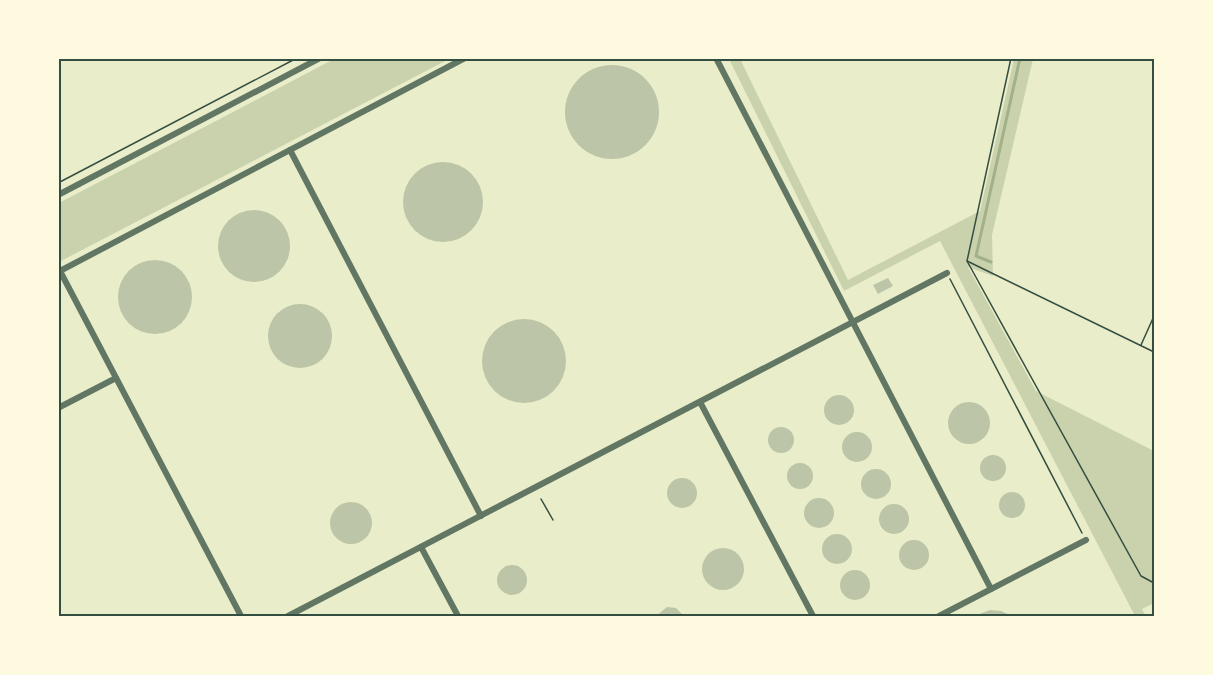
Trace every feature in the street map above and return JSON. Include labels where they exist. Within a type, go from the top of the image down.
[{"type":"street","points":[[58,195],[320,58]]},
{"type":"street","points":[[241,616],[59,271],[465,58]]},
{"type":"street","points":[[716,58],[991,589]]},
{"type":"street","points":[[290,150],[481,516]]},
{"type":"street","points":[[288,616],[947,273]]},
{"type":"street","points":[[58,408],[116,378]]},
{"type":"street","points":[[700,402],[813,616]]},
{"type":"street","points":[[939,616],[1086,540]]},
{"type":"street","points":[[422,547],[458,616]]},
{"type":"path","points":[[58,183],[297,58]]},
{"type":"path","points":[[1011,58],[967,261],[1141,576],[1155,583]]},
{"type":"path","points":[[967,261],[1155,352]]},
{"type":"path","points":[[947,273],[1086,540]]},
{"type":"path","points":[[1141,345],[1155,316]]},
{"type":"path","points":[[541,499],[553,520]]},
{"type":"green space","points":[[336,58],[449,59],[59,262],[59,203]]},
{"type":"green space","points":[[729,59],[740,59],[848,280],[980,211],[1014,59],[1033,59],[992,235],[993,276],[968,267],[1036,391],[1154,451],[1154,603],[1142,609],[1146,616],[1135,616],[940,241],[844,291]]},
{"type":"building","points":[[612,65],[630,69],[645,79],[655,94],[659,112],[655,130],[645,145],[630,155],[612,159],[594,155],[579,145],[569,130],[565,112],[569,94],[579,79],[594,69]]},
{"type":"building","points":[[435,162],[451,162],[472,173],[483,194],[483,210],[472,231],[451,242],[435,242],[421,236],[409,224],[403,210],[403,194],[409,180],[421,168]]},
{"type":"building","points":[[247,210],[261,210],[280,220],[290,239],[290,253],[280,272],[261,282],[247,282],[228,272],[218,253],[218,239],[228,220]]},
{"type":"building","points":[[155,260],[176,266],[186,276],[192,297],[186,318],[176,328],[155,334],[134,328],[124,318],[118,297],[124,276],[134,266]]},
{"type":"building","points":[[888,278],[893,286],[878,294],[873,285]]},
{"type":"building","points":[[300,304],[312,306],[323,313],[330,324],[332,336],[330,348],[323,359],[312,366],[300,368],[288,366],[277,359],[270,348],[268,336],[270,324],[277,313],[288,306]]},
{"type":"building","points":[[516,319],[532,319],[548,326],[559,337],[566,353],[563,377],[554,391],[532,403],[516,403],[500,396],[489,385],[482,369],[482,353],[489,337],[500,326]]},
{"type":"building","points":[[839,395],[845,396],[853,404],[853,416],[845,424],[839,425],[833,424],[825,416],[824,410],[825,404],[833,396]]},
{"type":"building","points":[[969,402],[984,408],[990,423],[984,438],[969,444],[954,438],[948,423],[954,408]]},
{"type":"building","points":[[781,427],[790,431],[794,440],[790,449],[781,453],[772,449],[768,440],[772,431]]},
{"type":"building","points":[[857,432],[863,433],[871,441],[871,453],[863,461],[857,462],[851,461],[843,453],[842,447],[843,441],[851,433]]},
{"type":"building","points":[[993,455],[1002,459],[1006,468],[1002,477],[993,481],[984,477],[980,468],[984,459]]},
{"type":"building","points":[[800,463],[809,467],[813,476],[809,485],[800,489],[791,485],[787,476],[791,467]]},
{"type":"building","points":[[876,469],[882,470],[890,478],[890,490],[882,498],[876,499],[870,498],[862,490],[861,484],[862,478],[870,470]]},
{"type":"building","points":[[682,478],[688,479],[696,487],[696,499],[688,507],[682,508],[676,507],[668,499],[667,493],[668,487],[676,479]]},
{"type":"building","points":[[1012,492],[1021,496],[1025,505],[1021,514],[1012,518],[1003,514],[999,505],[1003,496]]},
{"type":"building","points":[[819,498],[825,499],[833,507],[833,519],[825,527],[819,528],[813,527],[805,519],[804,513],[805,507],[813,499]]},
{"type":"building","points":[[351,502],[359,503],[366,508],[371,515],[371,531],[366,538],[359,543],[351,544],[343,543],[336,538],[331,531],[330,523],[331,515],[336,508],[343,503]]},
{"type":"building","points":[[894,504],[900,505],[908,513],[908,525],[900,533],[894,534],[888,533],[880,525],[879,519],[880,513],[888,505]]},
{"type":"building","points":[[837,534],[843,535],[851,543],[851,555],[843,563],[837,564],[831,563],[823,555],[822,549],[823,543],[831,535]]},
{"type":"building","points":[[914,540],[920,541],[928,549],[928,561],[920,569],[914,570],[908,569],[900,561],[899,555],[900,549],[908,541]]},
{"type":"building","points":[[723,548],[731,549],[738,554],[743,561],[743,577],[738,584],[731,589],[723,590],[715,589],[708,584],[703,577],[702,569],[703,561],[708,554],[715,549]]},
{"type":"building","points":[[512,565],[523,569],[527,580],[523,591],[512,595],[501,591],[497,580],[501,569]]},
{"type":"building","points":[[855,570],[861,571],[869,579],[869,591],[861,599],[855,600],[849,599],[841,591],[840,585],[841,579],[849,571]]},
{"type":"building","points":[[667,607],[676,608],[684,616],[656,616]]},
{"type":"building","points":[[990,610],[1001,611],[1012,616],[974,616]]},
{"type":"waterway","points":[[991,262],[976,256],[1020,58]]}]
